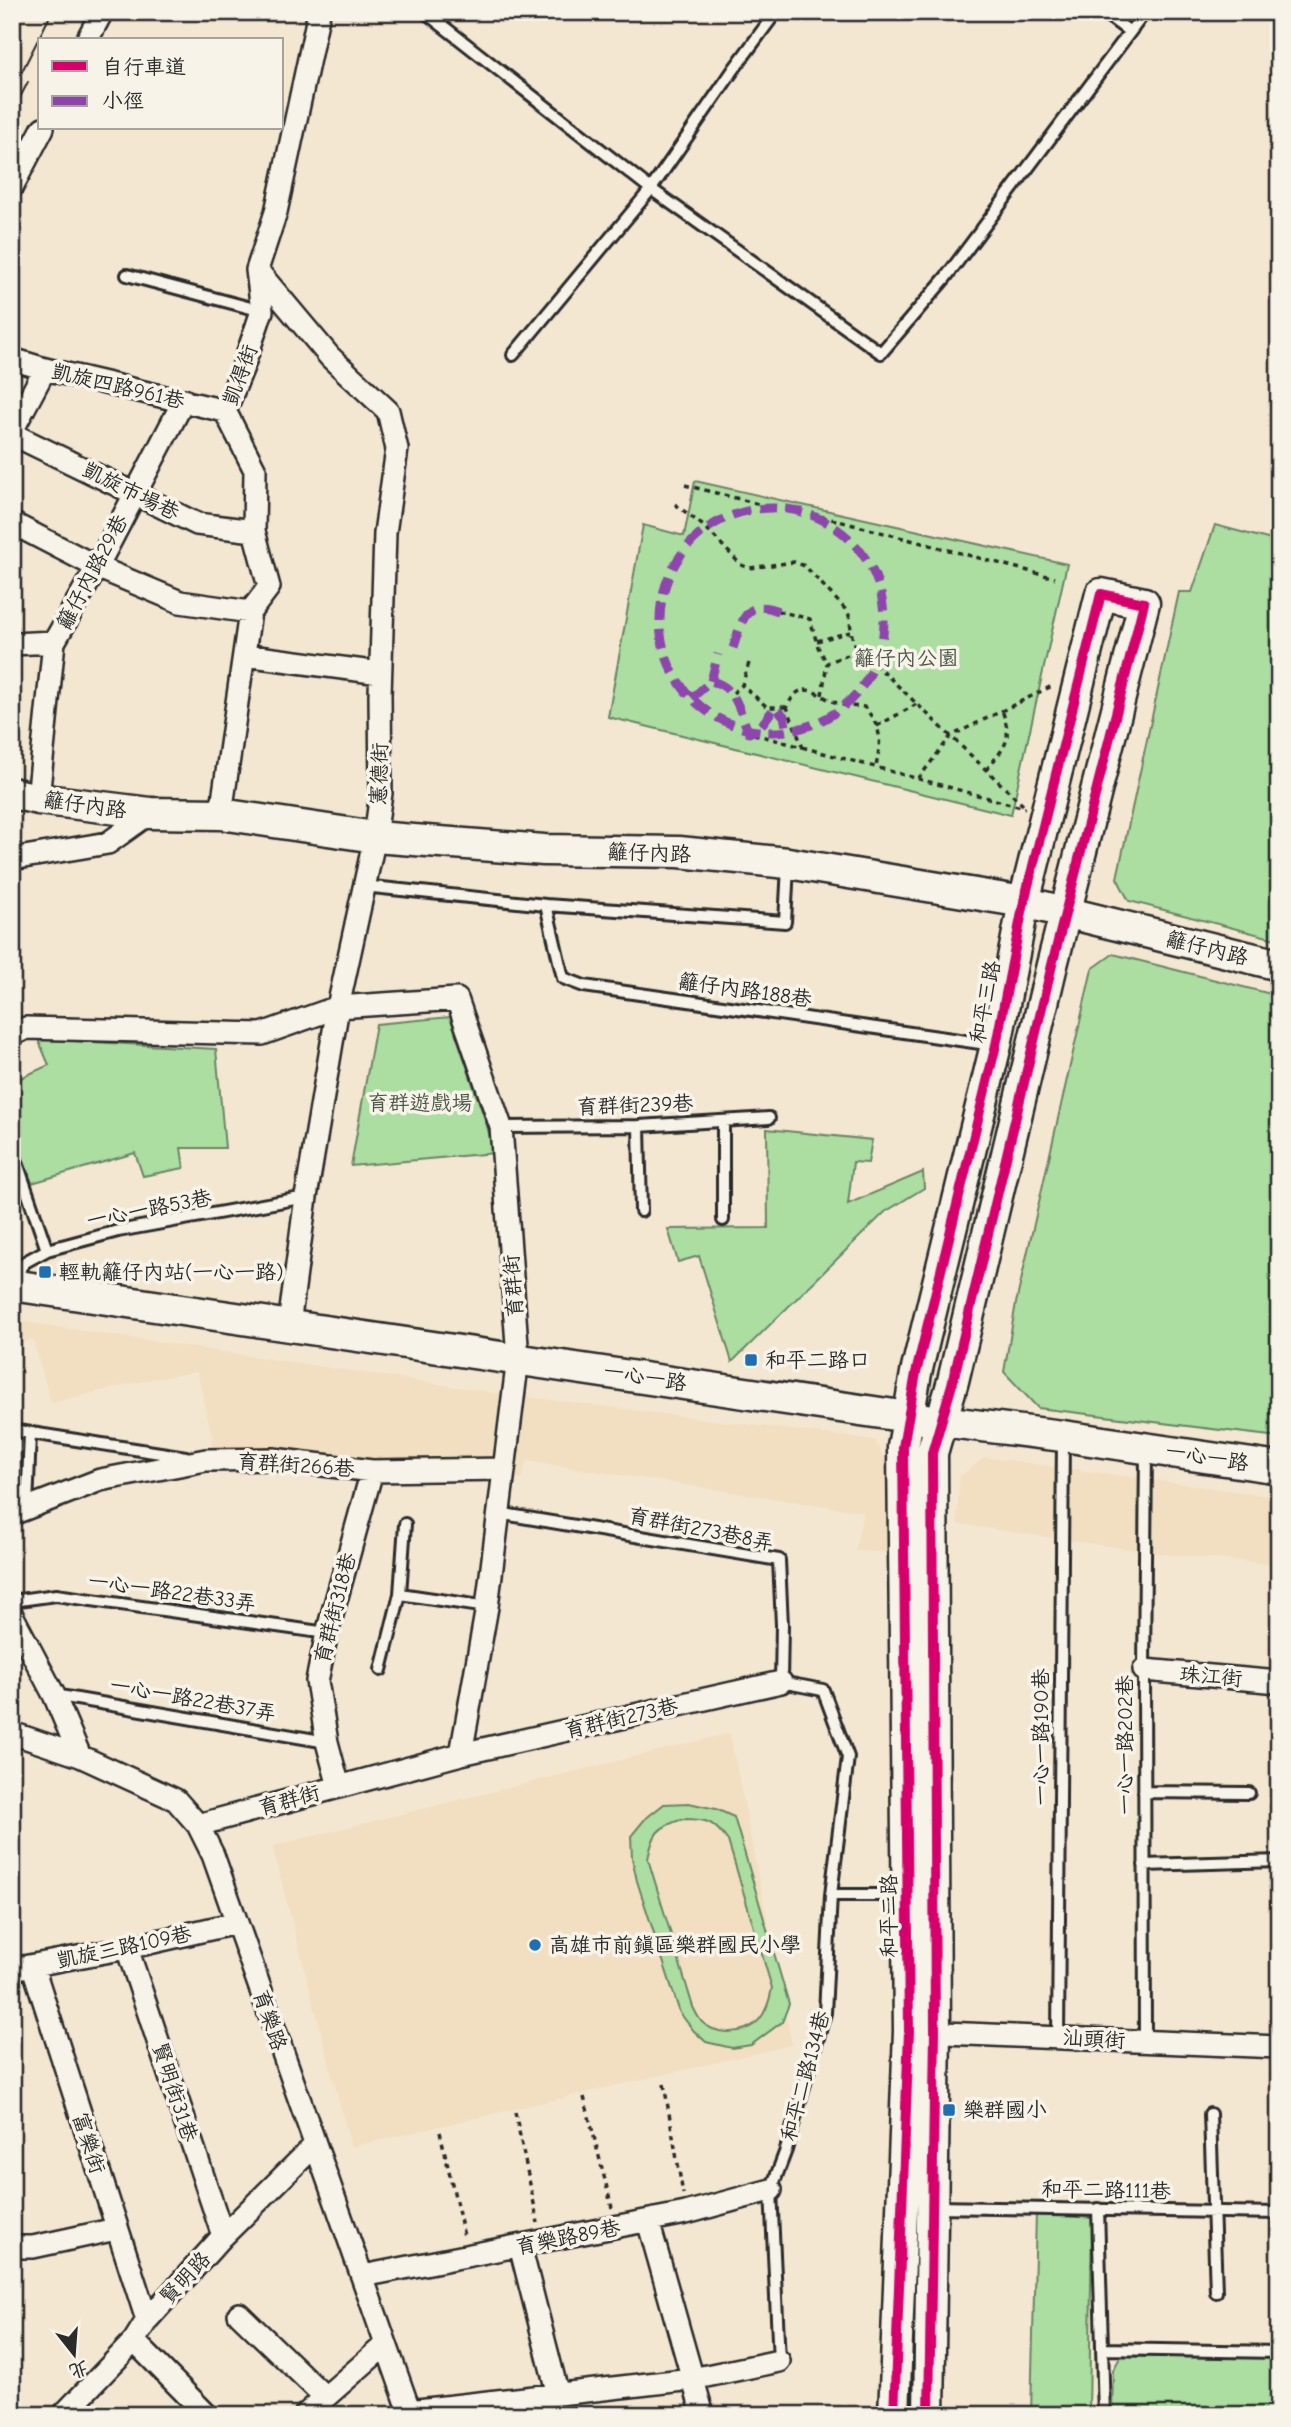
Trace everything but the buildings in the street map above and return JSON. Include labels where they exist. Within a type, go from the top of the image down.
[{"type":"street","points":[[89,38],[102,12]]},
{"type":"street","name":"凱得街","points":[[221,814],[250,612],[268,587],[254,531],[255,470],[225,411],[261,311],[257,270],[276,212],[319,12]]},
{"type":"street","points":[[12,187],[42,130]]},
{"type":"street","name":"憲德街","points":[[257,270],[330,357],[388,411],[397,449],[385,533],[380,673],[381,793],[375,837],[338,1007],[306,1197],[289,1325]]},
{"type":"street","name":"凱旋四路961巷","points":[[12,359],[225,411]]},
{"type":"street","points":[[12,432],[45,369]]},
{"type":"street","name":"籬仔內路29巷","points":[[25,796],[54,642],[97,567],[184,400]]},
{"type":"street","name":"凱旋市場巷","points":[[12,432],[197,524],[254,531]]},
{"type":"street","points":[[12,523],[97,567],[180,602],[250,612]]},
{"type":"street","name":"和平三路","points":[[908,1417],[916,1373],[996,1045],[1024,902],[1101,594],[1144,603],[1066,913]]},
{"type":"street","points":[[12,645],[54,642]]},
{"type":"street","points":[[244,655],[380,673]]},
{"type":"street","name":"籬仔內路","points":[[25,796],[150,813],[221,814],[375,837],[544,850],[679,852],[789,863],[1024,902],[1279,965]]},
{"type":"street","points":[[12,859],[108,843],[150,813]]},
{"type":"street","points":[[941,1421],[1066,913]]},
{"type":"street","name":"育群街","points":[[12,1035],[26,1028],[262,1034],[338,1007],[457,999],[501,1127],[518,1358],[487,1606],[461,1754],[198,1825]]},
{"type":"street","name":"一心一路","points":[[12,1283],[908,1417],[1063,1436],[1279,1468]]},
{"type":"street","name":"和平二路","points":[[908,1417],[902,1447],[922,1894]]},
{"type":"street","name":"和平二路","points":[[929,2415],[932,2207],[922,2032],[922,1894],[932,1453],[941,1421]]},
{"type":"street","name":"育群街266巷","points":[[19,1511],[100,1480],[206,1460],[272,1459],[372,1471],[505,1469]]},
{"type":"street","name":"育群街318巷","points":[[339,1787],[327,1742],[317,1681],[327,1633],[372,1471]]},
{"type":"street","points":[[12,1615],[54,1695],[80,1756]]},
{"type":"street","name":"珠江街","points":[[1144,1670],[1279,1682]]},
{"type":"street","name":"育群街273巷","points":[[461,1754],[781,1682]]},
{"type":"street","name":"育樂路","points":[[12,1733],[80,1756],[176,1800],[198,1825],[213,1855],[410,2413]]},
{"type":"street","name":"凱旋三路109巷","points":[[23,1968],[236,1923]]},
{"type":"street","name":"賢明街31巷","points":[[127,1948],[223,2236]]},
{"type":"street","name":"富樂街","points":[[23,1968],[147,2320]]},
{"type":"street","name":"和平二路","points":[[894,2415],[922,2032]]},
{"type":"street","name":"汕頭街","points":[[922,2032],[1279,2047]]},
{"type":"street","name":"賢明路","points":[[63,2415],[134,2341],[147,2320],[223,2236],[314,2146]]},
{"type":"street","name":"育樂路89巷","points":[[363,2276],[686,2213],[771,2190]]},
{"type":"street","points":[[648,2221],[703,2415]]},
{"type":"street","points":[[12,2248],[33,2247],[116,2229]]},
{"type":"street","points":[[520,2246],[558,2395]]},
{"type":"street","points":[[239,2314],[325,2397]]},
{"type":"street","points":[[134,2341],[206,2415]]},
{"type":"street","points":[[305,2415],[386,2345]]},
{"type":"street","points":[[410,2413],[692,2379],[779,2361]]},
{"type":"lane","points":[[425,12],[651,189],[881,353],[946,277],[1145,12]]},
{"type":"lane","points":[[513,355],[651,189],[776,12]]},
{"type":"lane","points":[[1103,12],[1130,32]]},
{"type":"lane","points":[[127,275],[261,311]]},
{"type":"lane","points":[[363,886],[546,905],[785,922],[789,863]]},
{"type":"lane","name":"籬仔內路188巷","points":[[546,905],[563,978],[584,986],[996,1045]]},
{"type":"lane","name":"育群街239巷","points":[[501,1127],[639,1126],[769,1118]]},
{"type":"lane","points":[[723,1121],[723,1220]]},
{"type":"lane","points":[[639,1126],[641,1211]]},
{"type":"lane","points":[[12,1147],[47,1250]]},
{"type":"lane","name":"一心一路53巷","points":[[12,1283],[25,1262],[47,1250],[118,1231],[306,1197]]},
{"type":"lane","points":[[12,1430],[206,1460]]},
{"type":"lane","points":[[19,1511],[30,1434]]},
{"type":"lane","name":"一心一路190巷","points":[[1058,2038],[1063,1436]]},
{"type":"lane","name":"一心一路202巷","points":[[1145,2042],[1146,1448]]},
{"type":"lane","name":"育群街273巷8弄","points":[[498,1513],[779,1560],[781,1682]]},
{"type":"lane","points":[[381,1670],[400,1594],[405,1524]]},
{"type":"lane","points":[[400,1594],[487,1606]]},
{"type":"lane","name":"一心一路22巷33弄","points":[[12,1601],[56,1595],[327,1633]]},
{"type":"lane","points":[[781,1682],[823,1690],[848,1757],[831,1895],[922,1894]]},
{"type":"lane","name":"一心一路22巷37弄","points":[[54,1695],[327,1742]]},
{"type":"lane","points":[[1144,1791],[1249,1793]]},
{"type":"lane","points":[[1144,1865],[1279,1861]]},
{"type":"lane","name":"和平二路134巷","points":[[771,2190],[786,2150],[825,2012],[831,1895]]},
{"type":"lane","points":[[1210,2114],[1216,2292]]},
{"type":"lane","points":[[771,2190],[779,2361]]},
{"type":"lane","name":"和平二路111巷","points":[[932,2207],[1279,2213]]},
{"type":"lane","points":[[1098,2209],[1104,2415]]},
{"type":"lane","points":[[1102,2349],[1279,2352]]},
{"type":"path","points":[[685,485],[766,506]]},
{"type":"path","points":[[675,505],[706,528],[741,565],[750,568],[794,562],[805,566],[849,615],[853,643],[1027,808],[754,734]]},
{"type":"path","points":[[812,514],[1055,578]]},
{"type":"path","points":[[778,611],[810,618],[827,663],[822,695]]},
{"type":"path","points":[[817,641],[850,632]]},
{"type":"path","points":[[827,663],[863,652]]},
{"type":"path","points":[[733,693],[742,685],[749,663]]},
{"type":"path","points":[[918,779],[951,736],[1055,684]]},
{"type":"path","points":[[742,685],[767,707],[787,707]]},
{"type":"path","points":[[803,748],[787,707],[791,697],[812,689],[841,705],[864,707],[877,721],[879,750],[876,767]]},
{"type":"path","points":[[877,726],[917,704]]},
{"type":"path","points":[[986,770],[1005,746],[1009,730],[1002,710]]},
{"type":"path","points":[[664,2084],[686,2213]]},
{"type":"path","points":[[584,2097],[617,2227]]},
{"type":"path","points":[[515,2112],[542,2242]]},
{"type":"path","points":[[440,2132],[469,2255]]},
{"type":"shaded area","points":[[12,1320],[504,1394],[875,1440],[888,1465],[896,1553],[855,1551],[863,1512],[527,1461],[521,1480],[211,1466],[212,1437],[197,1372],[148,1380],[51,1403],[33,1339],[12,1347]]},
{"type":"shaded area","points":[[985,1457],[1279,1497],[1279,1565],[1153,1553],[957,1524],[959,1477]]},
{"type":"shaded area","name":"高雄市前鎮區樂群國民小學","points":[[730,1733],[792,2045],[351,2147],[272,1846]]},
{"type":"green space","name":"籬仔內公園","points":[[695,481],[1067,564],[1011,815],[608,717],[643,525],[684,536]]},
{"type":"green space","points":[[1215,525],[1279,542],[1279,940],[1129,901],[1117,878],[1179,592],[1192,592]]},
{"type":"green space","points":[[1113,954],[1279,996],[1279,1437],[1038,1408],[1004,1372],[1016,1303],[1092,969]]},
{"type":"green space","name":"育群遊戲場","points":[[450,1017],[494,1153],[351,1166],[376,1024]]},
{"type":"green space","points":[[38,1039],[216,1049],[225,1148],[181,1148],[184,1168],[143,1176],[135,1153],[32,1183],[12,1129],[12,1082],[49,1065]]},
{"type":"green space","points":[[767,1129],[872,1140],[868,1163],[853,1162],[848,1204],[923,1172],[924,1188],[885,1212],[732,1362],[699,1256],[678,1262],[668,1229],[768,1228]]},
{"type":"green space","points":[[689,1803],[716,1809],[734,1817],[789,2004],[782,2022],[751,2045],[732,2048],[706,2042],[680,2013],[632,1858],[631,1836],[645,1819],[664,1804]],"holes":[[[683,1819],[709,1823],[728,1841],[772,1988],[768,2005],[759,2020],[739,2031],[722,2031],[708,2027],[693,2007],[648,1859],[654,1837],[662,1828]]]},
{"type":"green space","points":[[1036,2213],[1092,2218],[1089,2415],[1031,2415]]},
{"type":"green space","points":[[1121,2356],[1279,2358],[1279,2415],[1112,2415],[1113,2370]]},
{"type":"tram line","points":[[39,38],[52,12]]},
{"type":"tram line","points":[[12,91],[38,40]]},
{"type":"tram line","points":[[12,113],[28,82]]},
{"type":"marked path","points":[[783,508],[815,516],[852,540],[866,558],[880,587],[884,620],[880,653],[876,663],[852,700],[834,714],[805,728],[761,732],[729,724],[692,700],[678,682],[664,653],[660,609],[668,577],[692,540],[710,526],[739,512],[783,508]]},
{"type":"marked path","points":[[733,648],[742,621],[751,610],[767,608],[778,611]]},
{"type":"marked path","points":[[711,681],[718,654]]},
{"type":"marked path","points":[[692,698],[711,681],[720,684],[732,694],[749,733],[761,726],[775,707],[784,716],[787,732]]},
{"type":"cycle path","points":[[894,2415],[909,2031],[903,1447],[916,1373],[996,1045],[1024,902],[1101,594],[1144,603],[1052,965],[953,1381],[932,1453],[935,2032],[929,2415]]},
{"type":"place","name":"輕軌籬仔內站(一心一路)","points":[[45,1272]]},
{"type":"place","name":"和平二路口","points":[[751,1360]]},
{"type":"place","name":"高雄市前鎮區樂群國民小學","points":[[535,1945]]},
{"type":"place","name":"樂群國小","points":[[949,2110]]}]
